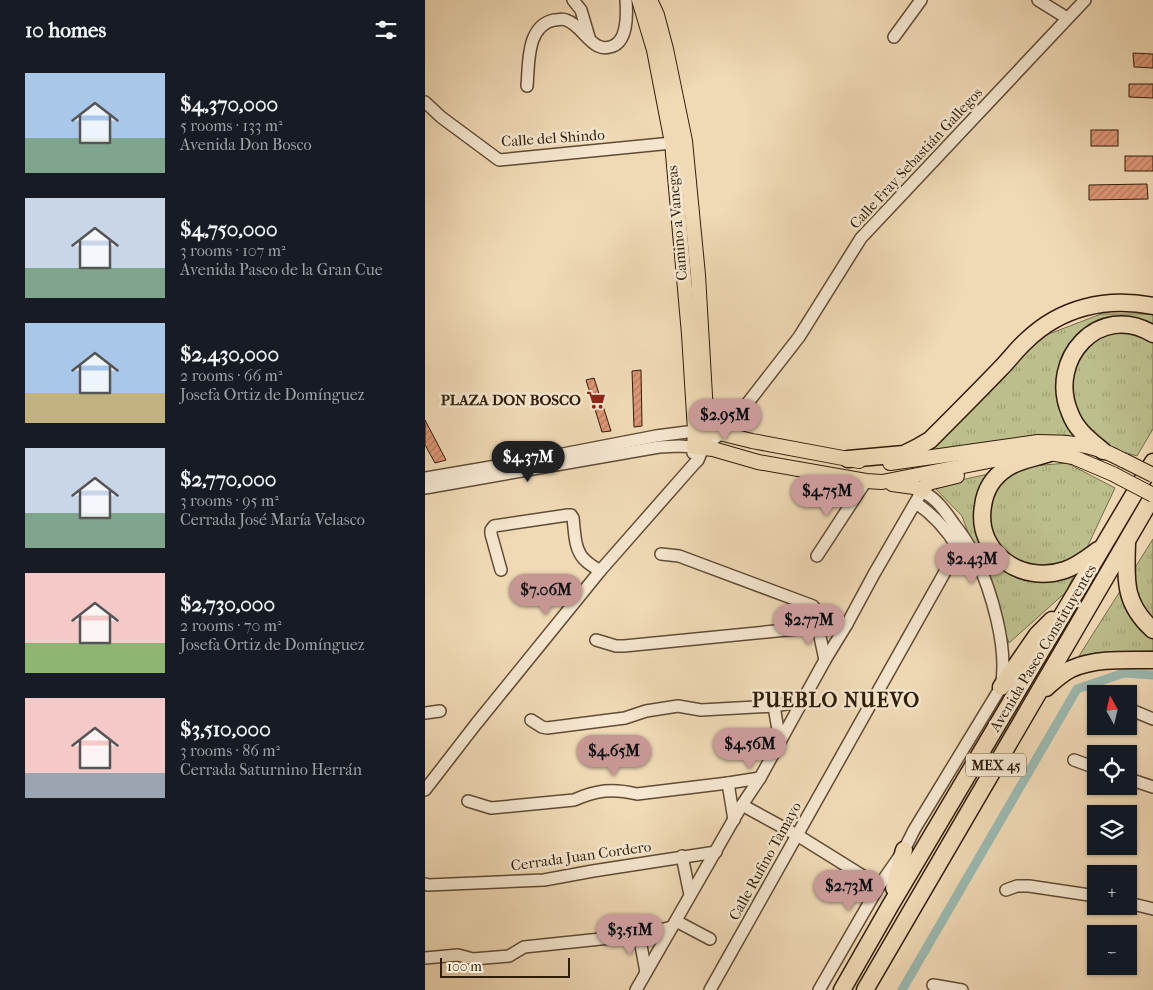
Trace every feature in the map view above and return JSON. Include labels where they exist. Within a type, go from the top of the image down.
[{"type":"highway","points":[[848,459],[903,454],[930,440],[1011,358],[1025,341],[1060,316],[1073,310],[1118,302],[1153,306]]},
{"type":"highway","points":[[1103,451],[1084,435],[1069,413],[1064,387],[1070,360],[1085,337],[1106,327],[1129,325],[1144,329],[1153,334]]},
{"type":"highway","points":[[1050,453],[1006,469],[991,484],[982,509],[983,526],[988,543],[1007,563],[1024,571],[1041,574],[1057,573],[1072,568],[1103,546]]},
{"type":"highway","name":"Avenida Paseo Constituyentes","points":[[842,990],[1153,462]]},
{"type":"highway","name":"Avenida Paseo Constituyentes","points":[[865,990],[1153,495]]},
{"type":"highway","points":[[1127,540],[1126,580],[1129,595],[1135,609],[1153,630]]},
{"type":"highway","points":[[1001,687],[1037,635],[1070,602]]},
{"type":"highway","points":[[1035,698],[1057,678],[1076,667],[1094,662],[1153,660]]},
{"type":"highway","points":[[890,906],[904,850]]},
{"type":"main road","name":"Camino a Vanegas","points":[[650,0],[657,15],[666,49],[685,141],[698,276],[701,431],[699,447]]},
{"type":"main road","name":"Camino a Vanegas","points":[[630,1],[654,50],[672,143],[688,324],[701,431]]},
{"type":"main road","points":[[701,431],[721,433],[872,463],[898,462],[1038,442],[1078,444],[1103,451],[1153,475]]},
{"type":"main road","points":[[742,457],[737,453],[739,445],[752,440]]},
{"type":"main road","points":[[699,447],[758,462],[866,481],[913,487],[919,497],[928,484],[971,472],[994,460]]},
{"type":"main road","points":[[881,482],[994,460],[1050,453],[1073,457],[1113,474],[1153,495]]},
{"type":"street","points":[[573,0],[581,10],[589,38]]},
{"type":"street","points":[[894,37],[921,0]]},
{"type":"street","points":[[1037,0],[1067,18]]},
{"type":"street","name":"Calle Fray Sebastián Gallegos","points":[[425,790],[600,571],[693,464],[699,460],[699,447],[721,433],[736,418],[799,338],[861,238],[1085,0]]},
{"type":"street","points":[[527,86],[532,43],[537,31],[544,24],[559,19],[567,20],[599,47],[607,48],[614,46],[621,39],[625,29],[630,1]]},
{"type":"street","name":"Calle del Shindo","points":[[425,102],[441,117],[499,160],[672,143]]},
{"type":"street","points":[[425,478],[648,438],[701,431]]},
{"type":"street","points":[[425,488],[659,446],[699,447]]},
{"type":"street","points":[[817,556],[866,481]]},
{"type":"street","points":[[636,990],[689,895],[760,778],[825,660],[919,497],[936,500],[961,543],[975,556],[984,577],[994,609],[1001,642],[1003,680],[1001,687],[914,830],[904,850],[879,886],[819,990]]},
{"type":"street","points":[[501,570],[491,534],[494,526],[568,514],[573,518],[577,547],[581,555],[600,571]]},
{"type":"street","name":"Calle Rufino Tamayo","points":[[710,990],[961,543]]},
{"type":"street","points":[[661,554],[679,556],[808,604],[816,609],[825,660]]},
{"type":"street","points":[[596,640],[616,646],[624,646],[847,624]]},
{"type":"street","points":[[531,720],[547,728],[628,718],[646,710],[679,706],[701,710],[774,706],[803,701]]},
{"type":"street","points":[[774,706],[780,742]]},
{"type":"street","points":[[425,713],[440,711]]},
{"type":"street","points":[[1137,712],[1153,719]]},
{"type":"street","points":[[1074,760],[1087,765]]},
{"type":"street","points":[[469,801],[491,808],[574,800],[585,795],[609,790],[637,794],[760,778]]},
{"type":"street","points":[[1137,782],[1153,787]]},
{"type":"street","points":[[727,783],[734,820]]},
{"type":"street","points":[[742,805],[797,835],[879,886]]},
{"type":"street","name":"Cerrada Juan Cordero","points":[[425,884],[544,880],[682,856],[716,852]]},
{"type":"street","points":[[682,856],[689,895]]},
{"type":"street","points":[[1006,890],[1017,886],[1029,886],[1087,895]]},
{"type":"street","points":[[1137,905],[1153,909]]},
{"type":"street","points":[[425,958],[458,955],[473,959],[509,956],[524,947],[639,935],[674,924],[710,939]]},
{"type":"street","points":[[639,935],[646,972]]},
{"type":"street","points":[[933,985],[962,990]]},
{"type":"green space","points":[[1101,314],[1153,314],[1153,429],[1137,456],[1065,435],[922,453],[1033,340]]},
{"type":"green space","points":[[1067,463],[1115,488],[1066,592],[1009,643],[962,516],[933,486],[1021,467]]},
{"type":"green space","points":[[1153,539],[1153,651],[1097,653],[1079,656]]},
{"type":"building","points":[[1133,53],[1153,54],[1153,68],[1134,67]]},
{"type":"building","points":[[1129,84],[1153,84],[1153,98],[1129,97]]},
{"type":"building","points":[[1091,130],[1118,130],[1118,146],[1091,146]]},
{"type":"building","points":[[1125,156],[1153,156],[1153,171],[1125,171]]},
{"type":"building","points":[[1147,184],[1148,199],[1089,200],[1089,185]]},
{"type":"building","points":[[641,370],[642,426],[634,427],[632,371]]},
{"type":"building","points":[[594,378],[611,431],[602,432],[586,380]]},
{"type":"building","points":[[425,420],[446,460],[435,463],[425,445]]},
{"type":"waterway","points":[[902,990],[1077,689],[1124,673],[1153,675]]},
{"type":"place","name":"PLAZA DON BOSCO","points":[[596,400]]},
{"type":"district","name":"PUEBLO NUEVO","points":[[836,700]]}]
